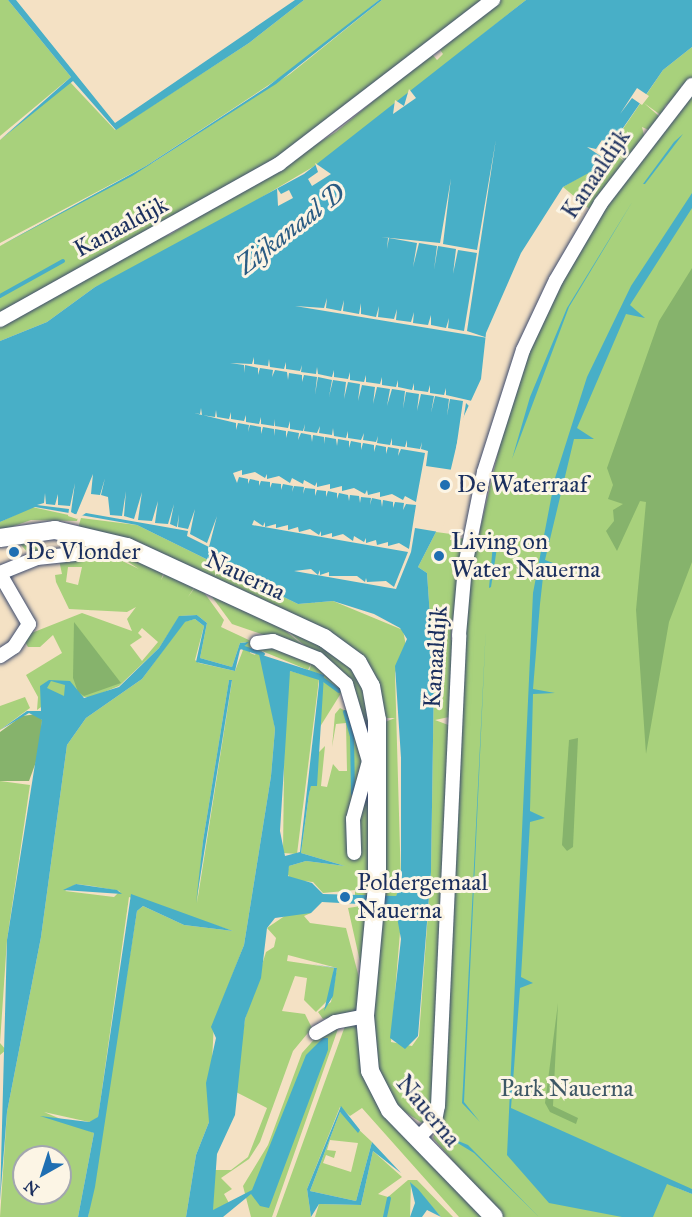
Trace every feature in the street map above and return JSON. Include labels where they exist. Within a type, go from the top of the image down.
[{"type":"street","name":"Kanaaldijk","points":[[0,320],[266,173],[493,0]]},
{"type":"street","name":"Kanaaldijk","points":[[417,1139],[435,1120],[438,1106],[460,624],[484,472],[524,350],[556,280],[635,154],[692,85]]},
{"type":"street","name":"Nauerna","points":[[0,538],[55,530],[127,547],[338,646],[358,663],[371,686],[376,885],[365,1016],[374,1083],[387,1106],[494,1217]]},
{"type":"street","points":[[0,656],[14,647],[29,624],[0,573],[37,558],[75,554]]},
{"type":"street","name":"Nauerna","points":[[257,643],[273,641],[339,675],[358,716],[373,768],[353,819],[354,853]]},
{"type":"street","points":[[316,1033],[335,1022],[365,1016]]},
{"type":"green space","points":[[0,0],[8,0],[71,77],[0,136]]},
{"type":"green space","points":[[304,0],[379,0],[296,67],[146,166],[0,243],[0,140],[70,82],[115,130],[249,43]]},
{"type":"green space","points":[[382,0],[488,0],[274,164],[0,317],[0,246],[154,162],[290,74]]},
{"type":"green space","points":[[497,0],[526,0],[328,158],[176,248],[95,287],[47,322],[0,341],[0,326],[136,247],[171,234],[336,132],[431,53],[437,60],[443,54],[438,47]]},
{"type":"green space","points":[[692,47],[692,81],[681,86],[684,90],[665,106],[662,116],[644,103],[661,118],[651,131],[642,127],[645,139],[627,162],[611,150],[626,163],[597,196],[593,212],[563,187],[597,167],[663,70]]},
{"type":"green space","name":"Park Nauerna","points":[[692,88],[692,1189],[675,1187],[692,1194],[692,1217],[501,1217],[433,1138],[440,1120],[465,594],[515,380],[581,241]]},
{"type":"green space","points":[[692,268],[692,562],[669,622],[646,754],[636,610],[646,502],[640,501],[617,551],[606,531],[614,521],[613,510],[623,504],[608,499],[613,485],[607,468],[659,321]]},
{"type":"green space","points":[[32,507],[78,517],[77,521],[31,520],[0,531],[0,522]]},
{"type":"green space","points":[[81,518],[137,525],[298,604],[333,601],[403,630],[406,646],[395,673],[401,885],[392,906],[385,906],[381,896],[385,722],[395,718],[386,718],[369,669],[78,528]]},
{"type":"green space","points":[[436,532],[451,534],[450,540],[464,538],[460,567],[454,566],[452,574],[461,581],[458,620],[452,620],[451,640],[456,641],[449,717],[435,720],[451,726],[432,1114],[422,1123],[391,1103],[372,1051],[380,908],[396,909],[401,920],[391,1042],[412,1046],[419,1036],[431,872],[434,675],[427,573],[418,567]]},
{"type":"green space","points":[[35,536],[42,554],[21,559],[29,554],[16,539]]},
{"type":"green space","points":[[95,548],[139,569],[106,548],[164,571],[161,580],[166,571],[195,586],[188,597],[196,586],[203,591],[224,620],[221,627],[251,641],[250,653],[255,655],[261,644],[314,660],[343,690],[318,730],[324,675],[309,671],[312,662],[308,670],[262,651],[275,729],[271,776],[244,945],[214,1022],[209,1122],[196,1155],[186,1217],[88,1217],[137,911],[143,906],[184,925],[233,931],[129,897],[98,1118],[89,1122],[44,1112],[94,1133],[78,1217],[0,1217],[7,1112],[41,937],[67,745],[86,718],[142,679],[184,622],[195,619],[204,626],[195,660],[199,663],[235,671],[246,642],[240,643],[232,667],[200,658],[207,623],[197,615],[180,616],[159,648],[119,686],[92,697],[56,696],[37,710],[38,697],[26,675],[62,653],[53,635],[40,647],[28,647],[24,640],[29,634],[82,613],[132,631],[127,619],[136,607],[127,612],[69,609],[56,582],[55,575],[62,574],[59,560]],"holes":[[[68,567],[82,567],[78,585],[66,582]],[[142,628],[158,642],[142,661],[130,645],[142,637],[138,633]],[[229,680],[232,681],[197,903],[203,841]],[[76,884],[120,891],[114,897],[65,891]]]},
{"type":"green space","points":[[210,594],[276,623],[310,651],[232,624]]},
{"type":"green space","points":[[74,622],[121,683],[84,696],[78,692],[73,678]]},
{"type":"green space","points":[[282,626],[337,652],[364,685],[372,754],[359,711],[312,652]]},
{"type":"green space","points":[[290,671],[319,679],[297,854],[283,853],[285,690]]},
{"type":"green space","points":[[25,697],[30,708],[0,730],[0,706]]},
{"type":"green space","points":[[340,708],[355,716],[367,760],[365,782],[349,816],[350,856],[360,857],[356,819],[372,783],[371,885],[363,975],[348,908],[361,906],[363,911],[368,905],[355,904],[355,890],[323,893],[313,882],[291,880],[287,873],[289,866],[306,861],[345,866],[301,853],[311,785],[317,786],[315,756],[325,746],[321,786],[327,787],[333,764],[339,771],[347,771],[346,723],[336,724],[332,747],[335,714]]},
{"type":"green space","points":[[37,714],[42,720],[40,751],[29,781],[0,781],[0,732],[22,716]]},
{"type":"green space","points":[[578,738],[573,847],[567,851],[562,845],[569,740]]},
{"type":"green space","points":[[0,781],[30,785],[7,940],[0,1043]]},
{"type":"green space","points":[[289,913],[311,913],[304,916],[310,923],[346,928],[361,985],[360,1011],[323,1019],[318,1012],[331,1002],[337,968],[288,955],[287,961],[334,968],[330,998],[316,1012],[304,1000],[307,978],[295,976],[282,1011],[305,1014],[312,1028],[293,1051],[260,1142],[249,1159],[221,1178],[232,1189],[224,1194],[229,1203],[212,1211],[215,1170],[231,1170],[248,1157],[267,1108],[234,1091],[245,1019],[266,952],[274,947],[276,938],[267,928]]},
{"type":"green space","points":[[558,1003],[553,1106],[578,1118],[576,1124],[550,1112],[545,1103]]},
{"type":"green space","points":[[356,1021],[362,1060],[486,1217],[459,1217],[362,1108],[350,1116],[340,1107],[307,1189],[311,1217],[276,1217],[345,1026]]},
{"type":"green space","points":[[339,1026],[272,1217],[251,1217],[243,1186],[268,1145],[302,1053],[319,1034]]},
{"type":"green space","points":[[0,1043],[6,1050],[0,1055]]},
{"type":"green space","points":[[340,1112],[372,1142],[356,1201],[310,1191]],"holes":[[[330,1140],[358,1143],[351,1172],[323,1163],[326,1155],[334,1158],[336,1151],[327,1150]]]},
{"type":"green space","points":[[373,1151],[402,1177],[378,1194],[388,1197],[408,1180],[417,1180],[453,1217],[441,1217],[411,1183],[410,1217],[315,1217],[319,1204],[361,1205]]},
{"type":"water","points":[[8,0],[16,0],[115,123],[295,0],[304,0],[249,43],[116,130],[73,81],[0,140],[71,77]]},
{"type":"water","points":[[379,0],[382,0],[276,84],[132,176],[0,246],[146,166],[267,87]]},
{"type":"water","name":"Zijkanaal D","points":[[526,0],[692,0],[692,47],[663,70],[594,170],[563,187],[521,253],[486,333],[481,379],[463,418],[436,532],[418,567],[427,573],[434,675],[431,872],[418,1036],[405,1049],[390,1038],[401,939],[395,906],[322,902],[311,913],[275,918],[267,928],[261,978],[245,1019],[235,1115],[217,1154],[213,1210],[252,1190],[306,1055],[323,1038],[328,1038],[328,1050],[269,1208],[260,1206],[251,1194],[223,1217],[186,1217],[196,1155],[209,1122],[206,1083],[216,1038],[211,1027],[244,945],[271,776],[275,729],[259,654],[324,675],[317,786],[311,786],[309,794],[301,853],[345,866],[306,861],[289,866],[288,876],[312,883],[323,894],[396,896],[401,885],[401,758],[395,666],[407,639],[400,628],[374,614],[333,601],[298,604],[137,525],[35,507],[0,522],[0,341],[47,322],[95,287],[304,174]],"holes":[[[290,671],[319,680],[300,852],[285,856],[280,831]]]},
{"type":"water","points":[[683,134],[645,184],[643,184],[674,142]]},
{"type":"water","points":[[692,193],[692,208],[630,305],[645,318],[626,314],[577,428],[594,439],[574,439],[545,560],[564,567],[544,568],[533,689],[555,693],[533,694],[530,811],[545,818],[530,822],[521,977],[533,983],[520,988],[511,1108],[692,1189],[692,1194],[667,1184],[653,1217],[622,1217],[549,1203],[507,1155],[533,593],[555,478],[587,377],[631,286]]},
{"type":"water","points":[[634,199],[569,307],[512,459],[530,397],[567,308]]},
{"type":"water","points":[[498,541],[491,587],[489,588],[493,544]]},
{"type":"water","points":[[197,615],[207,623],[200,658],[232,667],[240,643],[249,642],[240,650],[235,671],[196,662],[204,626],[195,619],[185,622],[142,679],[86,718],[67,745],[41,937],[7,1112],[0,1201],[7,940],[42,720],[29,713],[0,730],[27,711],[41,711],[40,686],[49,680],[70,681],[84,698],[119,687],[159,648],[179,616]],"holes":[[[51,681],[65,685],[64,696],[47,688]]]},
{"type":"water","points":[[486,625],[464,1102],[480,1122],[462,1103]]},
{"type":"water","points":[[229,680],[232,680],[196,903],[203,841]]},
{"type":"water","points":[[76,884],[117,890],[122,894],[63,890]]},
{"type":"water","points":[[131,894],[233,931],[184,925],[143,906],[137,911],[95,1187],[88,1217],[78,1217],[94,1133],[40,1116],[89,1122],[98,1117]]},
{"type":"water","points":[[311,964],[337,968],[333,996],[324,1011],[334,968]]},
{"type":"water","points":[[341,1106],[360,1130],[358,1133],[340,1112],[310,1191],[356,1201],[372,1142],[401,1173],[373,1151],[361,1205],[319,1204],[311,1217],[307,1189]]},
{"type":"water","points":[[446,1136],[468,1145],[539,1217],[474,1153]]},
{"type":"water","points":[[410,1182],[441,1217],[427,1210],[422,1217],[410,1217],[415,1203]]},
{"type":"pier","points":[[637,88],[649,96],[642,105],[632,98],[620,114]]},
{"type":"pier","points":[[409,89],[416,98],[393,114],[395,100],[404,106]]},
{"type":"pier","points":[[496,139],[467,331],[488,338],[295,306],[324,308],[327,298],[326,308],[341,311],[344,300],[343,311],[359,314],[361,303],[361,314],[376,317],[379,306],[378,317],[394,319],[397,309],[396,320],[411,322],[414,312],[413,323],[428,325],[431,315],[431,325],[446,328],[449,318],[448,328],[464,331],[477,253],[458,250],[453,274],[456,249],[438,246],[434,270],[437,246],[419,243],[413,267],[417,243],[389,238],[387,249],[388,238],[381,237],[440,243],[451,178],[443,244],[477,250]]},
{"type":"pier","points":[[602,140],[613,148],[605,159],[587,147],[596,149]]},
{"type":"pier","points":[[315,163],[331,174],[312,186],[308,179],[318,172]]},
{"type":"pier","points":[[277,188],[281,194],[289,190],[293,198],[278,206]]},
{"type":"pier","points":[[254,357],[254,364],[268,366],[269,359],[270,367],[284,369],[286,362],[286,369],[300,371],[302,365],[301,372],[316,374],[317,367],[318,374],[332,377],[334,370],[334,377],[348,379],[350,372],[350,380],[364,382],[366,375],[366,382],[380,384],[382,377],[382,385],[396,387],[398,380],[398,387],[412,390],[414,383],[414,390],[428,392],[430,385],[430,393],[444,395],[446,388],[446,395],[472,401],[471,408],[466,403],[448,517],[439,532],[415,528],[411,552],[396,589],[294,571],[311,569],[318,575],[320,570],[320,575],[329,572],[329,576],[357,576],[365,582],[366,578],[367,582],[386,581],[394,587],[408,552],[252,525],[254,520],[263,526],[265,522],[265,527],[276,524],[276,528],[288,525],[288,530],[298,527],[299,532],[310,529],[319,535],[321,531],[321,536],[332,533],[332,537],[343,534],[353,541],[354,536],[364,542],[366,538],[366,543],[376,540],[377,545],[388,542],[388,546],[399,543],[409,549],[416,505],[406,504],[403,510],[404,503],[395,502],[393,508],[393,502],[383,500],[382,507],[381,500],[372,498],[370,505],[371,498],[361,497],[360,503],[359,496],[350,495],[349,501],[348,495],[339,493],[337,499],[337,493],[328,491],[326,497],[326,491],[317,490],[315,496],[315,489],[305,488],[303,494],[304,487],[294,486],[292,492],[293,486],[283,484],[281,490],[281,484],[272,483],[270,488],[270,482],[261,481],[259,486],[259,481],[250,479],[248,484],[248,479],[239,477],[237,483],[233,473],[242,470],[242,475],[255,472],[265,478],[267,474],[267,479],[279,476],[290,483],[292,478],[303,484],[304,480],[315,486],[317,482],[317,487],[330,484],[330,489],[342,486],[342,491],[354,488],[365,494],[367,490],[368,495],[380,492],[380,497],[392,494],[403,500],[405,496],[416,502],[425,453],[401,449],[398,456],[399,449],[388,447],[386,454],[386,447],[376,445],[374,452],[374,445],[363,443],[361,450],[361,443],[351,441],[349,448],[349,441],[338,439],[337,446],[336,439],[325,437],[324,444],[324,437],[313,435],[312,442],[311,435],[301,433],[298,440],[299,433],[288,431],[286,438],[286,431],[275,429],[274,436],[274,429],[263,427],[261,434],[261,427],[250,425],[248,432],[249,425],[238,423],[236,430],[236,423],[203,415],[215,417],[216,410],[217,417],[229,419],[231,412],[231,419],[244,421],[246,415],[246,422],[259,424],[261,417],[261,424],[274,426],[275,419],[275,426],[288,428],[290,421],[290,429],[303,431],[305,424],[304,431],[317,433],[320,426],[319,433],[332,435],[333,428],[334,436],[346,438],[348,431],[348,438],[361,440],[364,433],[363,440],[376,442],[378,436],[377,443],[390,445],[392,438],[392,445],[405,447],[407,440],[407,447],[420,449],[422,442],[421,449],[428,451],[426,466],[453,470],[463,401],[450,399],[447,416],[449,399],[435,396],[431,413],[434,396],[421,394],[417,411],[419,394],[406,392],[403,409],[405,391],[392,389],[387,406],[390,389],[377,387],[373,404],[375,387],[362,385],[358,401],[360,384],[348,382],[344,399],[346,382],[333,380],[329,397],[332,380],[318,377],[315,395],[317,377],[304,375],[302,382],[302,375],[289,373],[288,380],[287,372],[275,370],[272,377],[273,370],[260,368],[258,375],[258,368],[245,365],[244,373],[244,365],[230,363],[252,364]]},
{"type":"pier","points":[[93,474],[91,494],[100,495],[105,478],[101,495],[108,497],[110,515],[122,516],[126,491],[124,516],[134,519],[142,492],[138,520],[152,521],[158,501],[155,523],[168,524],[174,504],[170,524],[177,527],[179,514],[178,527],[188,529],[195,509],[190,534],[207,543],[217,516],[209,547],[187,536],[188,531],[86,513],[77,519],[68,516],[69,509],[37,505],[44,503],[45,493],[46,504],[55,505],[58,494],[58,505],[70,506],[75,483],[71,512],[76,515]]},
{"type":"waterway","points":[[0,296],[63,261]]},
{"type":"waterway","points":[[241,647],[263,654]]},
{"type":"waterway","points":[[321,678],[339,691]]},
{"type":"waterway","points":[[345,712],[352,736],[353,794]]},
{"type":"waterway","points":[[385,1217],[389,1198]]},
{"type":"place","name":"De Waterraaf","points":[[445,485]]},
{"type":"place","name":"De Vlonder","points":[[14,552]]},
{"type":"place","name":"Living on Water Nauerna","points":[[439,556]]},
{"type":"place","name":"Poldergemaal Nauerna","points":[[345,897]]}]
